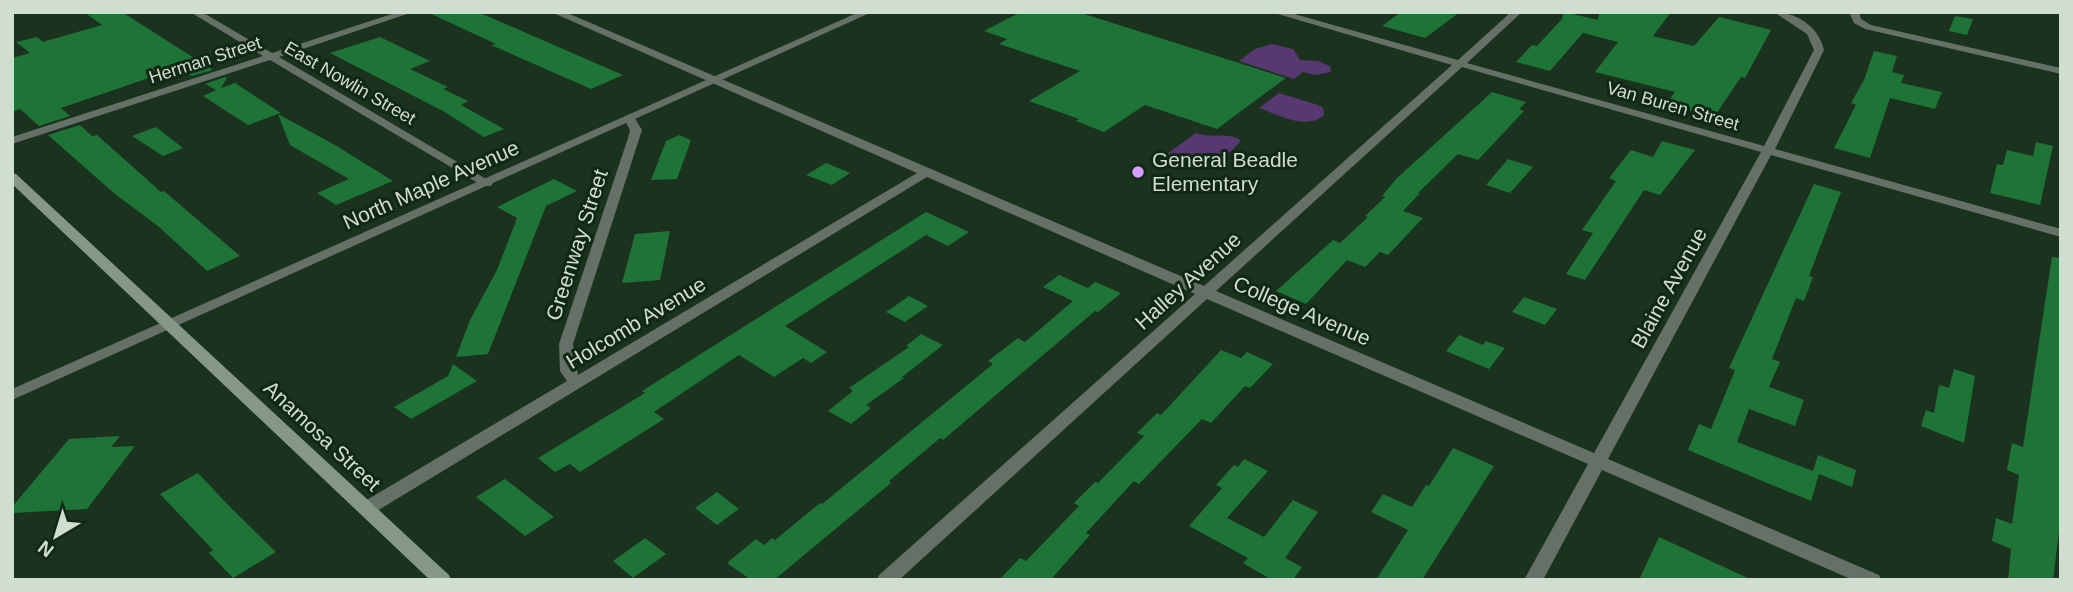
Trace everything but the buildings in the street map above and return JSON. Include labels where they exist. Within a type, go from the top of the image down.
[{"type":"main road","name":"Anamosa Street","points":[[12,177],[442,580]]},
{"type":"street","name":"East Nowlin Street","points":[[195,12],[486,183]]},
{"type":"street","name":"Herman Street","points":[[12,141],[408,12]]},
{"type":"street","name":"College Avenue","points":[[556,12],[1871,579]]},
{"type":"street","name":"North Maple Avenue","points":[[12,395],[867,12]]},
{"type":"street","name":"Van Buren Street","points":[[1276,12],[2061,233]]},
{"type":"street","name":"Halley Avenue","points":[[886,580],[1517,12]]},
{"type":"street","name":"Blaine Avenue","points":[[1533,580],[1768,150],[1819,50],[1814,36],[1796,20],[1779,12]]},
{"type":"street","points":[[1855,16],[1880,30],[2061,71]]},
{"type":"street","name":"Greenway Street","points":[[576,384],[568,371],[566,344],[634,138],[636,130],[630,119]]},
{"type":"street","name":"Holcomb Avenue","points":[[366,509],[927,172]]},
{"type":"shaded area","points":[[1272,44],[1293,49],[1300,60],[1318,61],[1330,66],[1331,72],[1315,75],[1303,72],[1294,79],[1239,61],[1255,49]]},
{"type":"shaded area","points":[[1279,93],[1318,105],[1323,108],[1324,115],[1309,122],[1283,117],[1259,108]]},
{"type":"shaded area","points":[[1196,133],[1231,136],[1241,141],[1222,159],[1206,166],[1188,164],[1164,156]]},
{"type":"place","name":"General Beadle Elementary","points":[[1138,172]]}]
